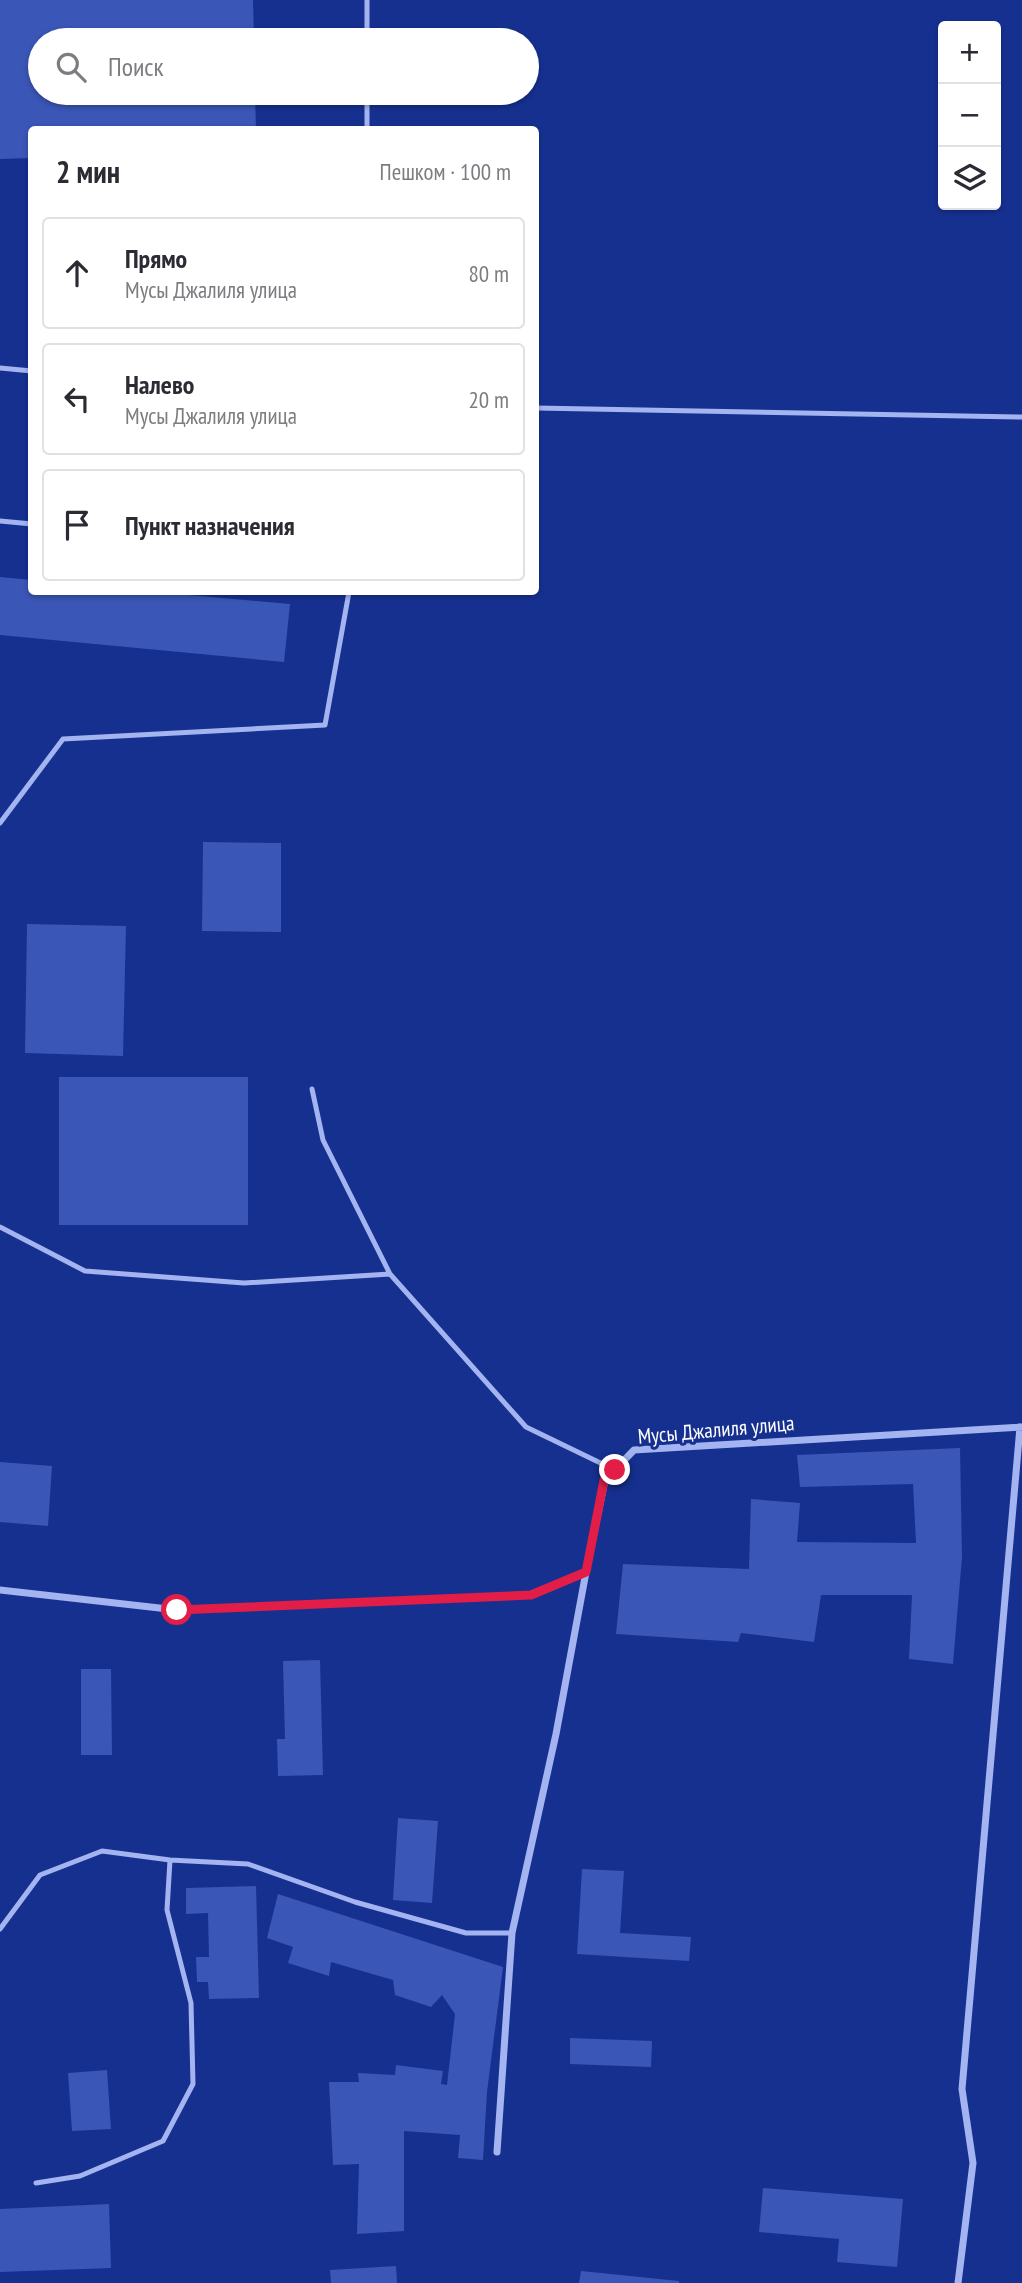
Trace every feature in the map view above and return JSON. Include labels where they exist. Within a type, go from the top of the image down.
[{"type":"street","name":"Мусы Джалиля улица","points":[[497,2152],[512,1933],[556,1734],[604,1480],[634,1450],[1021,1427]]},
{"type":"street","points":[[958,2283],[973,2164],[962,2089],[1021,1427]]},
{"type":"street","points":[[0,1590],[177,1610],[531,1595],[586,1572]]},
{"type":"lane","points":[[367,0],[367,28]]},
{"type":"lane","points":[[367,105],[367,126]]},
{"type":"lane","points":[[0,368],[28,371]]},
{"type":"lane","points":[[539,408],[1022,417]]},
{"type":"lane","points":[[0,521],[28,524]]},
{"type":"lane","points":[[0,823],[64,739],[324,725],[348,595]]},
{"type":"lane","points":[[312,1090],[323,1140],[390,1274],[526,1427],[615,1470]]},
{"type":"lane","points":[[0,1227],[85,1271],[244,1283],[390,1274]]},
{"type":"lane","points":[[0,1929],[40,1875],[102,1851],[170,1860],[248,1864],[355,1902],[466,1933],[512,1933]]},
{"type":"lane","points":[[36,2183],[80,2176],[163,2141],[193,2084],[191,2003],[167,1910],[170,1860]]},
{"type":"building","points":[[0,0],[253,0],[254,28],[28,28],[28,105],[255,105],[256,126],[28,126],[28,158],[0,159]]},
{"type":"building","points":[[0,577],[28,580],[28,595],[189,595],[290,604],[284,662],[0,635]]},
{"type":"building","points":[[203,842],[281,843],[281,932],[202,931]]},
{"type":"building","points":[[27,924],[126,926],[123,1056],[25,1053]]},
{"type":"building","points":[[59,1077],[248,1077],[248,1225],[59,1225]]},
{"type":"building","points":[[960,1448],[962,1557],[953,1664],[909,1659],[912,1595],[821,1595],[814,1642],[741,1633],[738,1642],[616,1634],[623,1564],[749,1569],[751,1499],[800,1503],[797,1542],[916,1543],[913,1484],[800,1487],[797,1455]]},
{"type":"building","points":[[0,1462],[52,1466],[48,1526],[0,1522]]},
{"type":"building","points":[[320,1660],[323,1775],[278,1776],[277,1739],[285,1739],[283,1661]]},
{"type":"building","points":[[81,1669],[111,1669],[112,1755],[81,1755]]},
{"type":"building","points":[[398,1818],[438,1821],[432,1903],[393,1900]]},
{"type":"building","points":[[582,1869],[624,1871],[620,1933],[691,1937],[689,1961],[577,1954]]},
{"type":"building","points":[[256,1886],[259,1998],[209,1999],[208,1982],[197,1982],[196,1957],[209,1957],[208,1913],[186,1914],[186,1888]]},
{"type":"building","points":[[278,1894],[503,1967],[487,2092],[483,2160],[458,2158],[460,2135],[404,2131],[404,2231],[357,2234],[359,2164],[333,2165],[329,2082],[359,2082],[358,2073],[395,2075],[396,2065],[443,2071],[441,2084],[447,2085],[455,2014],[442,1995],[431,2007],[395,1995],[393,1980],[331,1962],[329,1976],[288,1963],[293,1947],[267,1938]]},
{"type":"building","points":[[570,2038],[652,2041],[651,2067],[570,2064]]},
{"type":"building","points":[[107,2070],[111,2129],[72,2131],[68,2073]]},
{"type":"building","points":[[763,2188],[903,2199],[897,2267],[837,2262],[839,2239],[759,2232]]},
{"type":"building","points":[[109,2204],[111,2268],[0,2272],[0,2209]]},
{"type":"building","points":[[396,2266],[397,2283],[331,2283],[330,2270]]},
{"type":"building","points":[[581,2271],[679,2281],[679,2283],[579,2283]]},
{"type":"route","points":[[177,1610],[531,1595],[586,1572],[604,1480],[615,1470]]}]
